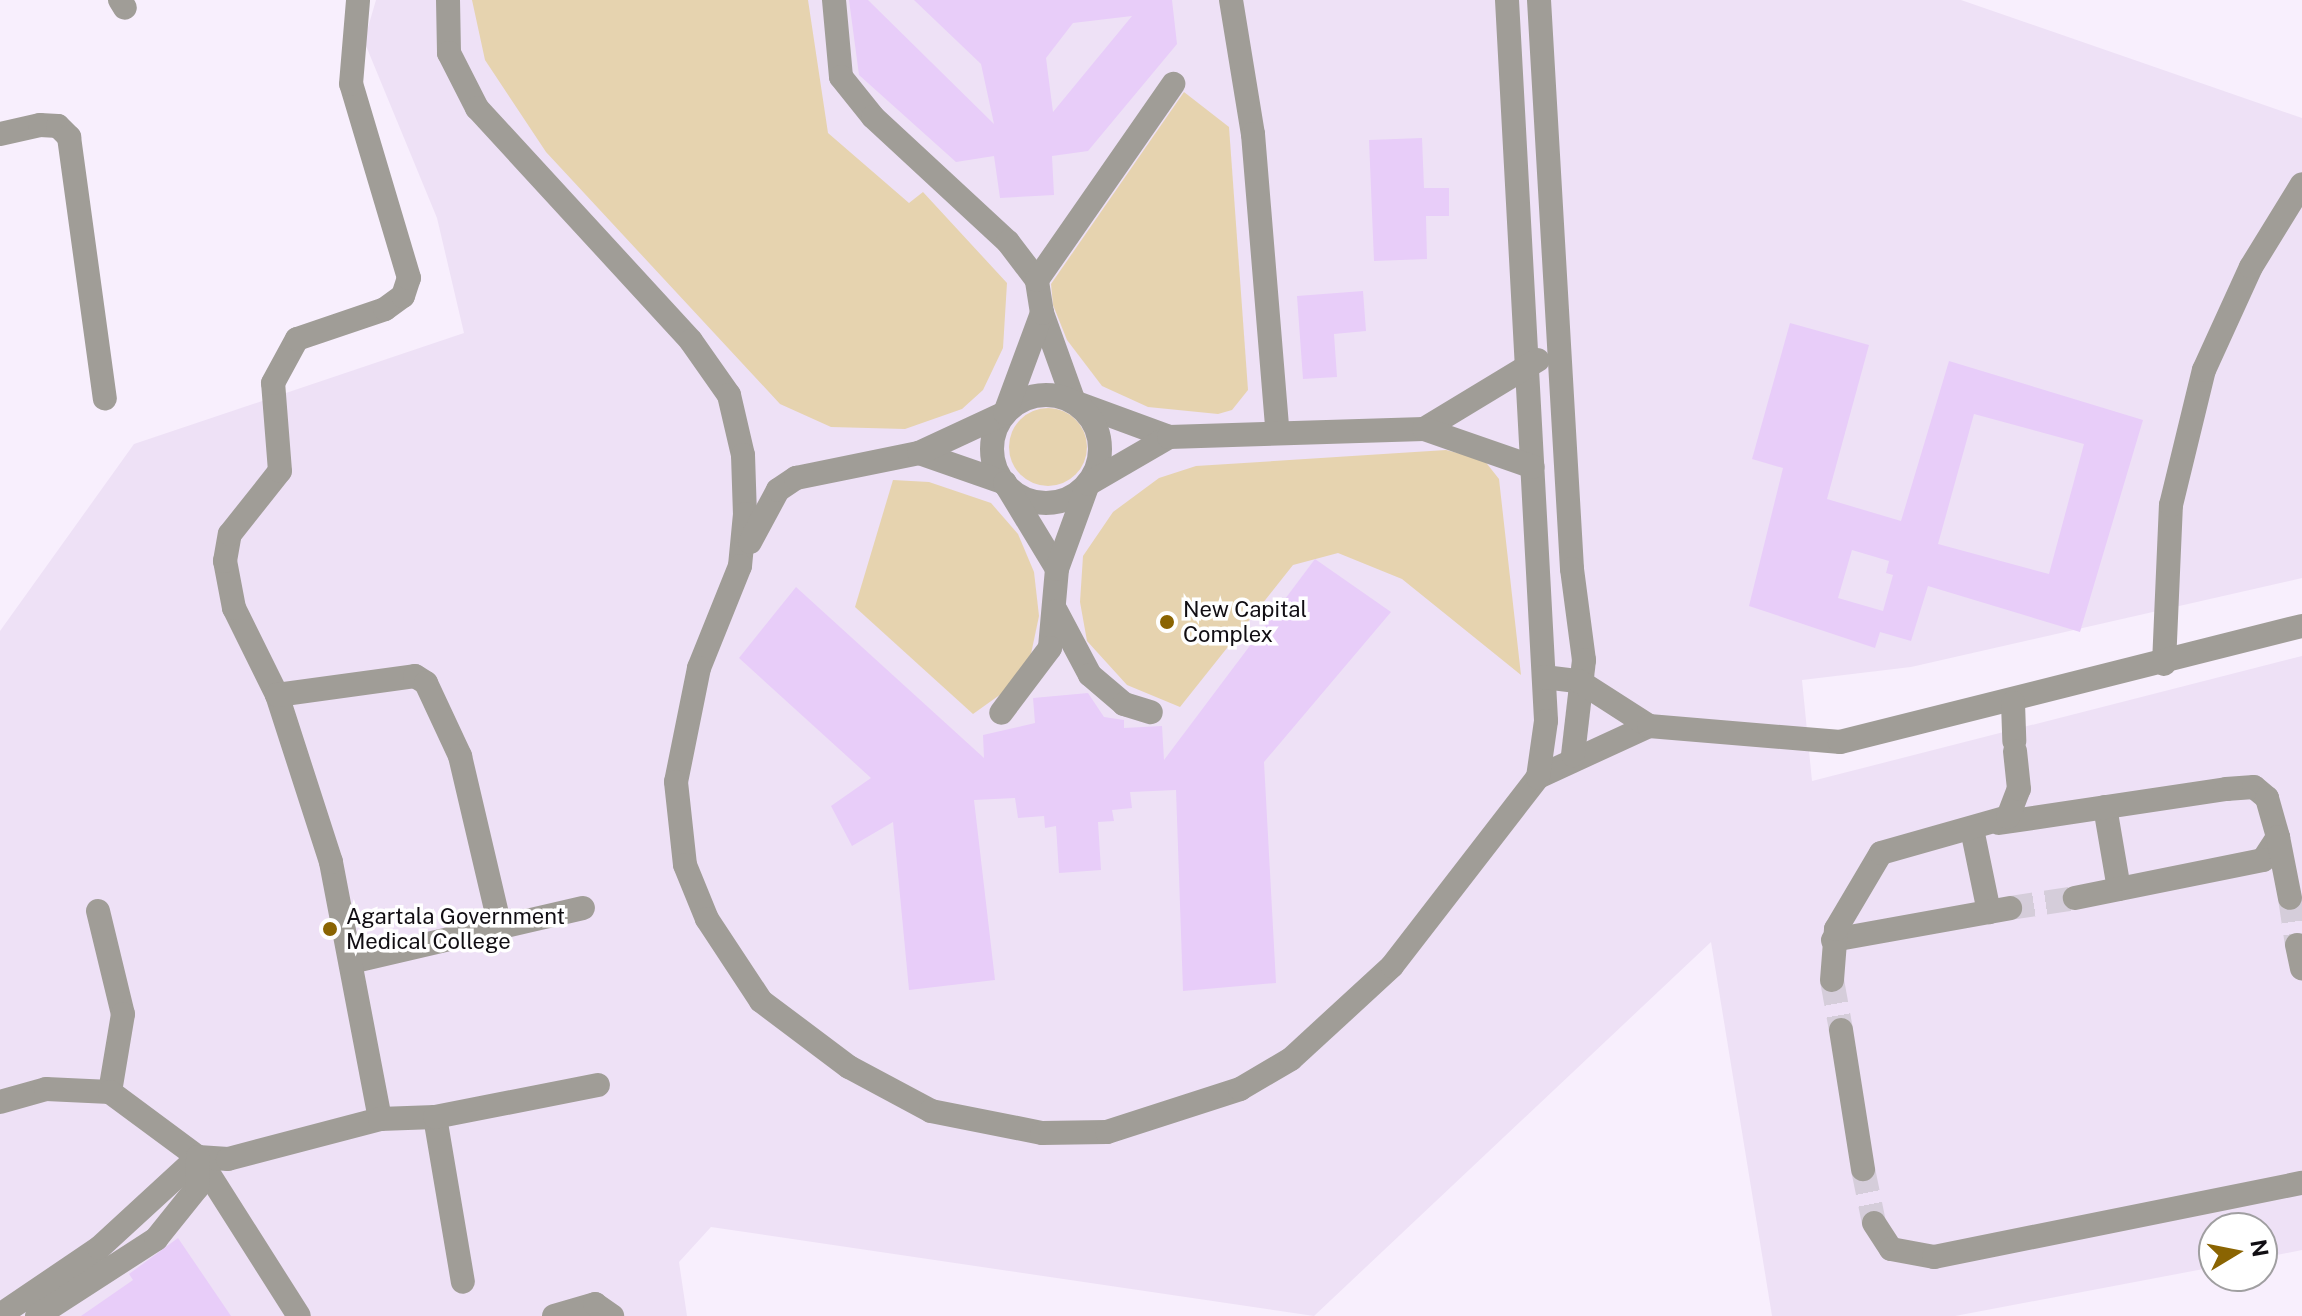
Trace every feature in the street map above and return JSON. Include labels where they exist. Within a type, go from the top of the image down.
[{"type":"street","points":[[358,0],[351,84],[409,278],[403,296],[385,309],[297,339],[273,383],[280,471],[230,534],[225,561],[234,608],[277,695],[355,961],[380,1119]]},
{"type":"street","points":[[448,0],[449,53],[477,108],[691,341],[729,395],[743,455],[740,566]]},
{"type":"street","points":[[834,0],[841,77],[873,117],[977,210],[1037,280],[1042,313],[1074,402],[1088,414],[1101,449],[1057,569],[1056,611],[1050,648],[1001,713]]},
{"type":"street","points":[[1231,0],[1253,134],[1277,429]]},
{"type":"street","points":[[1507,0],[1544,677],[1538,777]]},
{"type":"street","points":[[1539,0],[1559,352],[1584,660],[1579,681],[1573,755]]},
{"type":"street","points":[[1037,280],[1173,84]]},
{"type":"street","points":[[0,134],[40,125],[58,126],[69,137],[105,399]]},
{"type":"street","points":[[2164,664],[2171,505],[2204,370],[2251,267],[2302,184]]},
{"type":"street","points":[[1042,313],[992,448],[1005,483],[1057,569]]},
{"type":"street","points":[[1424,429],[1527,365],[1559,352]]},
{"type":"street","points":[[1533,467],[1424,429],[1277,429],[1169,437],[1074,402],[1037,395],[919,453],[796,478],[764,511],[699,668],[676,782],[685,865],[707,919],[761,1001],[849,1067],[931,1111],[1042,1133],[1107,1132],[1240,1089],[1291,1059],[1392,966],[1538,777],[1573,755],[1649,726],[1840,742],[2013,703],[2302,626]]},
{"type":"street","points":[[919,453],[1005,483],[1037,502],[1056,502],[1169,437]]},
{"type":"street","points":[[1056,611],[1090,675],[1124,704],[1151,712]]},
{"type":"street","points":[[277,695],[415,676],[426,683],[460,756],[500,927]]},
{"type":"street","points":[[1544,677],[1579,681],[1649,726]]},
{"type":"street","points":[[1999,823],[2017,802],[2013,703]]},
{"type":"street","points":[[1832,980],[1833,940],[1881,853],[1999,823],[2254,787],[2267,798],[2290,898]]},
{"type":"street","points":[[2105,807],[2119,889]]},
{"type":"street","points":[[1833,940],[2000,910],[1972,829]]},
{"type":"street","points":[[2075,898],[2263,860],[2278,837]]},
{"type":"street","points":[[355,961],[583,908]]},
{"type":"street","points":[[98,911],[123,1014],[110,1092]]},
{"type":"street","points":[[1841,1030],[1863,1169]]},
{"type":"street","points":[[0,1315],[99,1248],[198,1157],[228,1159],[380,1119],[435,1117],[598,1085]]},
{"type":"street","points":[[0,1102],[46,1089],[110,1092],[198,1157],[299,1316]]},
{"type":"street","points":[[435,1117],[463,1282]]},
{"type":"street","points":[[37,1316],[156,1239],[197,1188],[198,1157]]},
{"type":"street","points":[[1874,1223],[1891,1249],[1934,1257],[2302,1183]]},
{"type":"street","points":[[554,1316],[595,1304],[612,1316]]},
{"type":"shaded area","points":[[376,0],[1961,0],[2302,118],[2302,578],[1911,667],[1802,680],[1812,781],[2302,656],[2302,1250],[2278,1255],[2278,1212],[2198,1212],[2198,1270],[1955,1316],[1772,1316],[1711,942],[1314,1316],[711,1227],[679,1262],[687,1316],[0,1316],[0,631],[134,444],[464,333],[437,218],[364,41]]},
{"type":"shaded area","points":[[472,0],[808,0],[828,133],[909,203],[923,192],[1007,283],[1003,348],[983,390],[962,409],[905,429],[831,427],[780,404],[546,152],[485,60]]},
{"type":"shaded area","points":[[1184,92],[1229,127],[1248,390],[1232,410],[1218,414],[1148,407],[1102,386],[1067,340],[1053,305],[1051,284]]},
{"type":"shaded area","points":[[1048,408],[1063,411],[1075,420],[1084,432],[1087,447],[1084,462],[1075,474],[1063,483],[1048,486],[1033,483],[1021,474],[1012,462],[1009,447],[1012,432],[1021,420],[1033,411]]},
{"type":"shaded area","points":[[1446,450],[1484,460],[1499,479],[1521,675],[1402,579],[1338,553],[1293,565],[1180,707],[1127,685],[1087,641],[1080,602],[1083,556],[1113,512],[1159,478],[1196,466]]},
{"type":"shaded area","points":[[893,480],[929,482],[991,503],[1018,534],[1034,572],[1039,616],[1031,654],[1008,689],[973,714],[855,607]]},
{"type":"building","points":[[849,0],[868,0],[994,124],[981,64],[914,0],[1172,0],[1177,44],[1088,151],[1052,156],[1054,195],[1000,198],[994,156],[956,162],[859,75]],"holes":[[[1132,16],[1053,112],[1046,58],[1073,23]]]},
{"type":"building","points":[[1422,138],[1424,188],[1449,188],[1449,216],[1426,216],[1427,259],[1374,261],[1369,140]]},
{"type":"building","points":[[1363,291],[1366,331],[1334,334],[1337,377],[1303,379],[1297,296]]},
{"type":"building","points":[[1790,323],[1869,345],[1827,499],[1901,521],[1949,361],[2143,420],[2080,632],[1928,586],[1911,641],[1880,632],[1875,648],[1749,606],[1783,468],[1752,459]],"holes":[[[1974,414],[2084,444],[2049,574],[1938,544]],[[1852,550],[1889,561],[1886,573],[1893,575],[1883,611],[1838,598]]]},
{"type":"building","points":[[1315,559],[1391,612],[1264,762],[1276,983],[1183,991],[1176,790],[1130,792],[1132,808],[1112,810],[1114,821],[1098,822],[1101,870],[1059,873],[1056,826],[1045,828],[1044,816],[1018,818],[1015,798],[974,800],[995,980],[909,990],[893,822],[852,846],[831,806],[871,778],[739,658],[796,587],[984,758],[983,735],[1035,723],[1033,698],[1088,693],[1104,717],[1124,720],[1124,728],[1162,726],[1164,760]]},
{"type":"building","points":[[178,1238],[231,1316],[81,1316],[133,1280],[129,1274]]},
{"type":"tunnel","points":[[2010,908],[2075,898]]},
{"type":"tunnel","points":[[2290,898],[2297,945]]},
{"type":"tunnel","points":[[1832,980],[1841,1030]]},
{"type":"tunnel","points":[[1863,1169],[1874,1223]]},
{"type":"place","name":"New Capital Complex","points":[[1167,622]]},
{"type":"place","name":"Agartala Government Medical College","points":[[330,929]]}]
